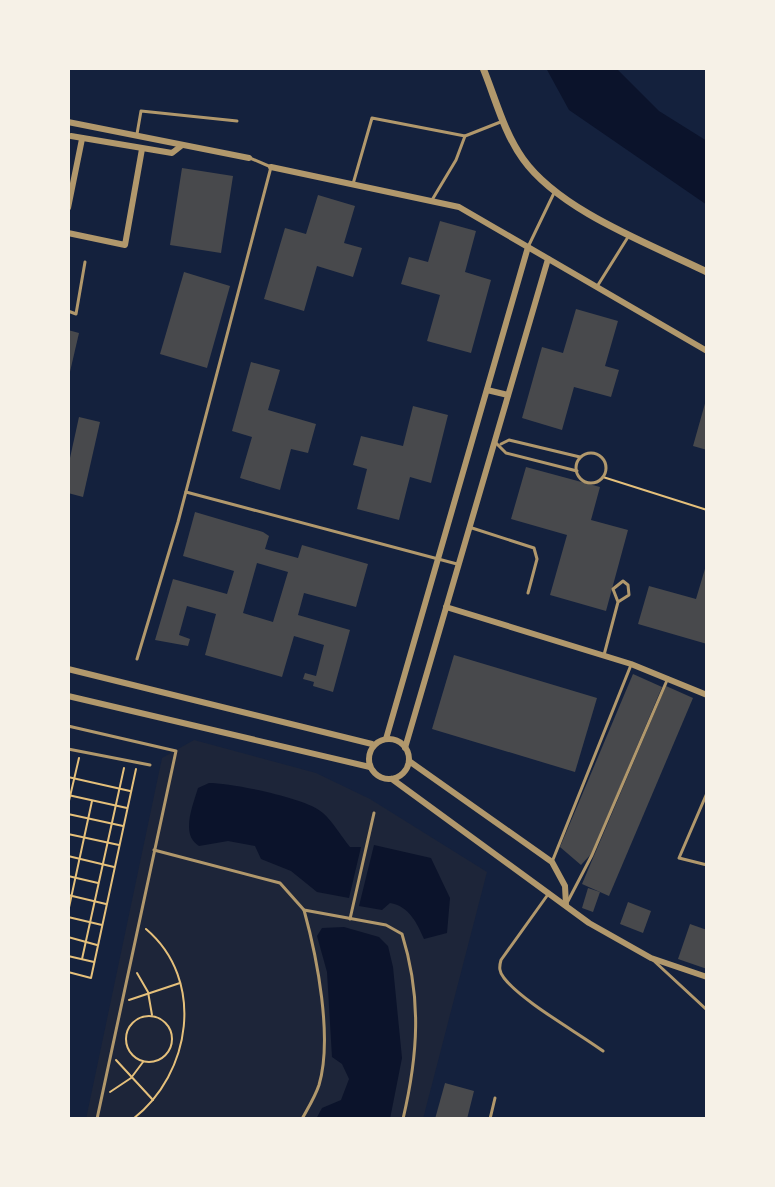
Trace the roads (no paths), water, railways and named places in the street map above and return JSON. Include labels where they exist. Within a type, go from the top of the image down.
[{"type":"street","points":[[483,68],[522,159],[555,190],[707,272]]},
{"type":"street","points":[[71,123],[249,158]]},
{"type":"street","points":[[71,136],[172,153],[181,146]]},
{"type":"street","points":[[68,208],[82,139]]},
{"type":"street","points":[[68,233],[125,245],[142,149]]},
{"type":"street","points":[[271,167],[459,207],[707,351]]},
{"type":"street","points":[[386,739],[528,247]]},
{"type":"street","points":[[548,259],[508,395],[498,443],[405,748],[409,761],[552,862],[565,886],[566,905]]},
{"type":"street","points":[[487,390],[508,395]]},
{"type":"street","points":[[446,607],[631,664],[707,695]]},
{"type":"street","points":[[68,669],[372,744],[386,739],[395,740],[405,748]]},
{"type":"street","points":[[68,696],[370,767],[383,778],[400,776],[409,761]]},
{"type":"street","points":[[370,767],[372,744]]},
{"type":"street","points":[[392,779],[566,905],[651,958],[707,977]]},
{"type":"lane","points":[[136,138],[141,111],[237,121]]},
{"type":"lane","points":[[353,184],[372,118],[465,136],[504,120]]},
{"type":"lane","points":[[71,123],[71,136]]},
{"type":"lane","points":[[432,201],[456,160],[465,136]]},
{"type":"lane","points":[[137,659],[186,492],[271,167],[249,158]]},
{"type":"lane","points":[[528,247],[555,190]]},
{"type":"lane","points":[[597,287],[630,233]]},
{"type":"lane","points":[[68,311],[76,314],[85,262]]},
{"type":"lane","points":[[509,440],[580,457],[590,453],[599,455],[606,463],[603,477],[590,483],[582,479],[577,471],[506,453],[498,443],[509,440]]},
{"type":"lane","points":[[577,471],[580,457]]},
{"type":"lane","points":[[186,492],[459,564]]},
{"type":"lane","points":[[470,527],[534,548],[537,559],[528,593]]},
{"type":"lane","points":[[604,655],[618,602],[613,589],[623,581],[628,585],[629,595],[618,602]]},
{"type":"lane","points":[[552,862],[631,664]]},
{"type":"lane","points":[[566,905],[592,855],[668,678]]},
{"type":"lane","points":[[68,726],[176,751],[97,1119]]},
{"type":"lane","points":[[68,749],[150,765]]},
{"type":"lane","points":[[707,793],[679,858],[707,865]]},
{"type":"lane","points":[[350,919],[374,813]]},
{"type":"lane","points":[[154,850],[280,883],[304,910],[322,993],[322,1068],[319,1087],[302,1119]]},
{"type":"lane","points":[[549,893],[501,960],[502,977],[603,1051]]},
{"type":"lane","points":[[304,910],[386,925],[402,934],[412,967],[418,1029],[403,1119]]},
{"type":"lane","points":[[651,958],[707,1010]]},
{"type":"lane","points":[[490,1119],[495,1098]]}]
